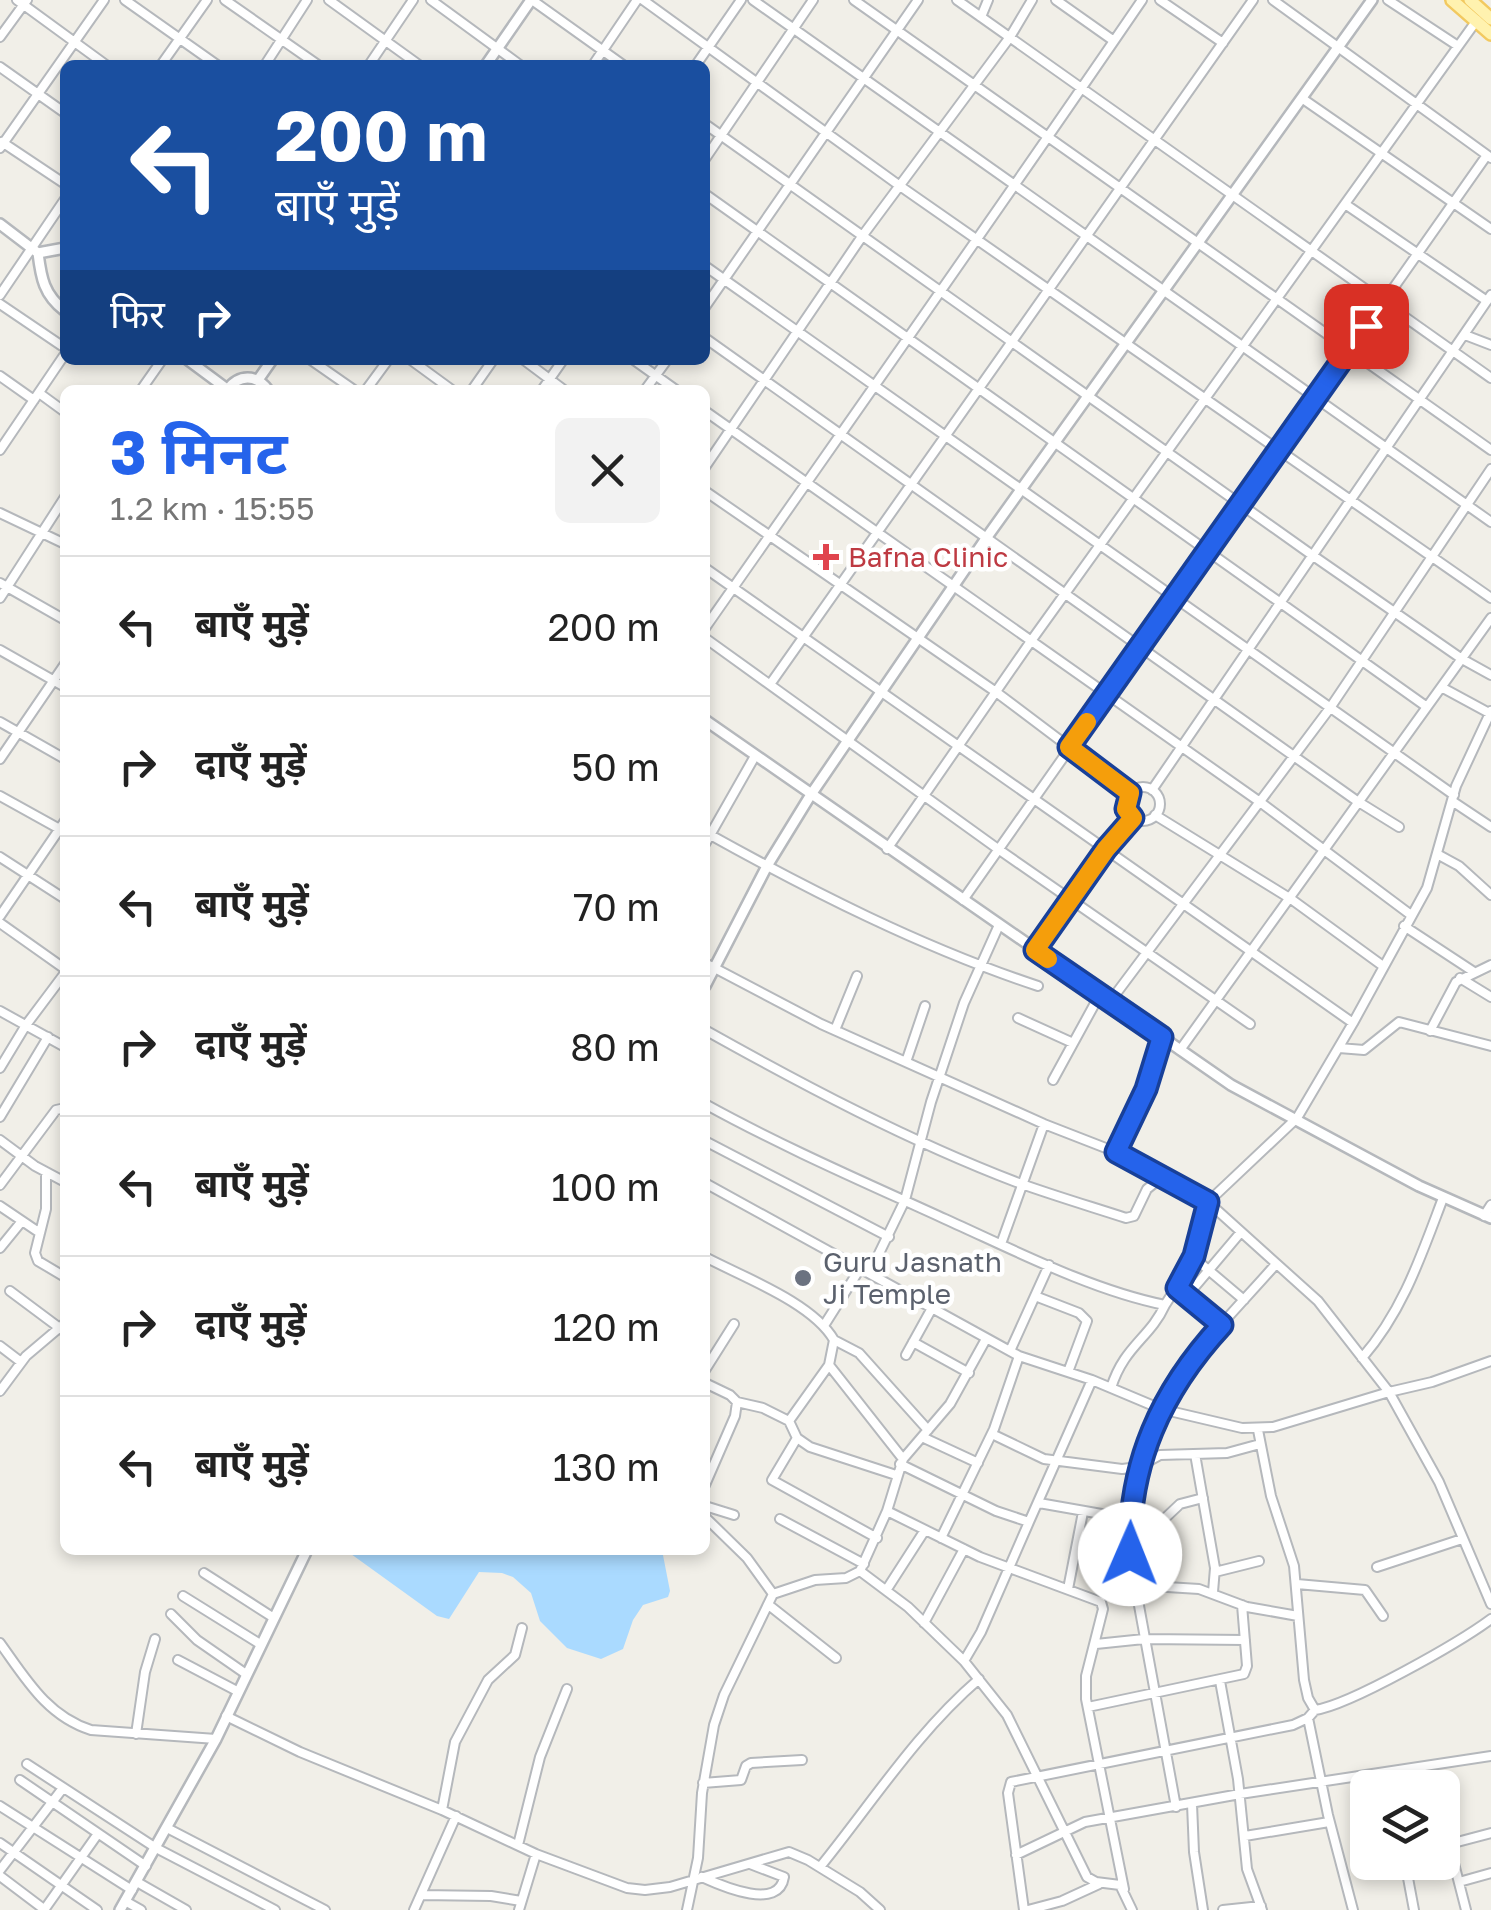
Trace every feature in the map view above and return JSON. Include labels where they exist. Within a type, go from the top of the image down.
[{"type":"main road","points":[[1452,0],[1491,34]]},
{"type":"main road","points":[[1470,0],[1491,19]]},
{"type":"street","points":[[61,60],[104,0]]},
{"type":"street","points":[[125,0],[210,60]]},
{"type":"street","points":[[164,60],[206,0]]},
{"type":"street","points":[[226,0],[311,60]]},
{"type":"street","points":[[267,60],[307,0]]},
{"type":"street","points":[[329,0],[412,60]]},
{"type":"street","points":[[373,60],[414,0]]},
{"type":"street","points":[[431,0],[513,60]]},
{"type":"street","points":[[489,60],[532,0],[615,60]]},
{"type":"street","points":[[596,60],[640,0],[1491,598]]},
{"type":"street","points":[[699,60],[741,0]]},
{"type":"street","points":[[753,0],[1491,522]]},
{"type":"street","points":[[710,151],[813,0]]},
{"type":"street","points":[[854,0],[1491,450]]},
{"type":"street","points":[[710,299],[918,0]]},
{"type":"street","points":[[957,0],[1491,378]]},
{"type":"street","points":[[982,17],[988,0]]},
{"type":"street","points":[[710,460],[864,235],[1010,37],[1032,0]]},
{"type":"street","points":[[1056,0],[1114,41]]},
{"type":"street","points":[[710,621],[910,340],[1142,0]]},
{"type":"street","points":[[1160,0],[1222,44]]},
{"type":"street","points":[[771,683],[1253,0]]},
{"type":"street","points":[[964,900],[1349,349],[1489,156],[1273,0]]},
{"type":"street","points":[[1372,0],[954,586],[810,796],[710,965],[939,1078],[1116,1152],[1208,1202],[1318,1301],[1388,1392],[1439,1482],[1491,1601]]},
{"type":"street","points":[[1388,0],[1458,46]]},
{"type":"street","points":[[0,37],[23,2],[99,60]]},
{"type":"street","points":[[887,849],[1031,641],[1477,20]]},
{"type":"street","points":[[60,61],[1,144],[60,181]]},
{"type":"street","points":[[0,68],[60,109]]},
{"type":"street","points":[[1303,99],[1491,229]]},
{"type":"street","points":[[710,127],[1462,660],[1491,674]]},
{"type":"street","points":[[710,198],[1427,707]]},
{"type":"street","points":[[1152,790],[1489,298],[1346,204]]},
{"type":"street","points":[[0,296],[35,250],[60,208]]},
{"type":"street","points":[[0,224],[35,250],[60,248]]},
{"type":"street","points":[[35,250],[41,280],[60,305]]},
{"type":"street","points":[[710,269],[1176,596],[1491,827]]},
{"type":"street","points":[[0,304],[60,347]]},
{"type":"street","points":[[1465,335],[1491,345]]},
{"type":"street","points":[[710,342],[1399,828]]},
{"type":"street","points":[[0,449],[60,359]]},
{"type":"street","points":[[195,365],[222,385]]},
{"type":"street","points":[[258,380],[268,365]]},
{"type":"street","points":[[318,365],[347,385]]},
{"type":"street","points":[[419,365],[445,385]]},
{"type":"street","points":[[530,365],[557,385]]},
{"type":"street","points":[[546,385],[560,365]]},
{"type":"street","points":[[641,365],[669,385]]},
{"type":"street","points":[[649,385],[663,365]]},
{"type":"street","points":[[0,376],[60,409]]},
{"type":"street","points":[[232,385],[238,380],[258,380],[263,385]]},
{"type":"street","points":[[710,414],[1182,746],[1411,915]]},
{"type":"street","points":[[1109,1002],[1330,708],[1491,469]]},
{"type":"street","points":[[710,495],[996,692],[1130,793]]},
{"type":"street","points":[[0,598],[4,584],[60,505]]},
{"type":"street","points":[[0,513],[60,541]]},
{"type":"street","points":[[710,571],[1353,1023]]},
{"type":"street","points":[[4,584],[60,617]]},
{"type":"street","points":[[1180,1050],[1491,618]]},
{"type":"street","points":[[710,641],[1250,1024]]},
{"type":"street","points":[[0,650],[60,685]]},
{"type":"street","points":[[0,759],[60,671]]},
{"type":"street","points":[[1111,1388],[1124,1357],[1154,1323],[1177,1288],[1193,1257],[1208,1202],[1296,1118],[1427,888],[1453,798],[1490,713],[1443,688]]},
{"type":"street","points":[[0,722],[60,756]]},
{"type":"street","points":[[710,724],[1231,1085],[1443,1198],[1488,1217],[1491,1204]]},
{"type":"street","points":[[710,831],[754,756]]},
{"type":"street","points":[[1140,787],[1152,790],[1159,802],[1155,815],[1145,820],[1133,818],[1126,809],[1130,793],[1140,787]]},
{"type":"street","points":[[0,796],[60,826]]},
{"type":"street","points":[[1155,815],[1290,899],[1383,966]]},
{"type":"street","points":[[1035,950],[1106,849],[1133,818]]},
{"type":"street","points":[[60,831],[0,920],[60,967]]},
{"type":"street","points":[[710,835],[978,966],[1038,986]]},
{"type":"street","points":[[1437,854],[1459,866],[1491,895]]},
{"type":"street","points":[[0,858],[60,896]]},
{"type":"street","points":[[870,1272],[905,1200],[939,1078],[978,966],[999,925]]},
{"type":"street","points":[[1404,926],[1474,972]]},
{"type":"street","points":[[1430,1031],[1452,986],[1460,978],[1491,965]]},
{"type":"street","points":[[836,1030],[857,976]]},
{"type":"street","points":[[0,1068],[60,978]]},
{"type":"street","points":[[1460,978],[1491,997]]},
{"type":"street","points":[[1052,1080],[1100,996]]},
{"type":"street","points":[[906,1062],[926,1006]]},
{"type":"street","points":[[0,1011],[60,1044]]},
{"type":"street","points":[[1018,1018],[1073,1043]]},
{"type":"street","points":[[1339,1048],[1364,1050],[1399,1022],[1491,1046]]},
{"type":"street","points":[[710,1033],[800,1083],[920,1139],[1022,1184],[1126,1218],[1134,1216],[1148,1188],[1162,1177]]},
{"type":"street","points":[[0,1117],[48,1037]]},
{"type":"street","points":[[1116,1152],[1146,1089],[1162,1037]]},
{"type":"street","points":[[710,1107],[812,1160],[1000,1244],[1165,1305]]},
{"type":"street","points":[[0,1186],[60,1109]]},
{"type":"street","points":[[1000,1244],[1044,1124]]},
{"type":"street","points":[[0,1140],[60,1180]]},
{"type":"street","points":[[710,1144],[889,1237]]},
{"type":"street","points":[[46,1173],[46,1208],[36,1258],[60,1273]]},
{"type":"street","points":[[710,1186],[1014,1354],[1092,1380],[1160,1409],[1258,1430],[1432,1382],[1491,1361]]},
{"type":"street","points":[[1362,1358],[1385,1332],[1402,1303],[1443,1198]]},
{"type":"street","points":[[0,1206],[40,1233]]},
{"type":"street","points":[[2,1243],[22,1221]]},
{"type":"street","points":[[1187,1296],[1241,1232]]},
{"type":"street","points":[[1193,1257],[1244,1300]]},
{"type":"street","points":[[710,1260],[825,1324],[834,1340],[859,1353],[925,1433],[978,1463]]},
{"type":"street","points":[[941,1538],[992,1434],[1014,1354],[1049,1264]]},
{"type":"street","points":[[1176,1807],[1134,1585],[1130,1519],[1139,1466],[1160,1409],[1185,1368],[1276,1264]]},
{"type":"street","points":[[825,1324],[860,1267]]},
{"type":"street","points":[[1177,1288],[1222,1325]]},
{"type":"street","points":[[10,1291],[60,1326]]},
{"type":"street","points":[[1035,1296],[1079,1312],[1087,1321],[1068,1372]]},
{"type":"street","points":[[906,1355],[932,1308]]},
{"type":"street","points":[[710,1362],[734,1324]]},
{"type":"street","points":[[0,1391],[20,1362],[60,1330]]},
{"type":"street","points":[[773,1594],[815,1580],[846,1578],[862,1568],[887,1512],[901,1462],[950,1404],[986,1339]]},
{"type":"street","points":[[789,1421],[829,1364],[834,1340]]},
{"type":"street","points":[[913,1342],[969,1373]]},
{"type":"street","points":[[0,1346],[20,1362]]},
{"type":"street","points":[[829,1364],[901,1462],[1007,1516],[1029,1522]]},
{"type":"street","points":[[964,1661],[1010,1568],[1092,1380]]},
{"type":"street","points":[[710,1385],[736,1402],[763,1408],[789,1421],[796,1438],[810,1447],[896,1475]]},
{"type":"street","points":[[710,1474],[735,1416],[736,1402]]},
{"type":"street","points":[[1258,1430],[1271,1496],[1297,1584],[1306,1689],[1316,1710]]},
{"type":"street","points":[[992,1434],[1031,1454],[1056,1461],[1122,1470],[1139,1466],[1153,1456],[1227,1453],[1260,1444]]},
{"type":"street","points":[[796,1438],[772,1480],[876,1538]]},
{"type":"street","points":[[1196,1454],[1215,1572],[1213,1592]]},
{"type":"street","points":[[1039,1503],[1162,1521],[1180,1504],[1203,1498]]},
{"type":"street","points":[[710,1508],[734,1515]]},
{"type":"street","points":[[887,1512],[964,1550],[1101,1602],[1104,1608],[1086,1676],[1088,1707],[1108,1820],[1132,1910]]},
{"type":"street","points":[[1068,1589],[1082,1512]]},
{"type":"street","points":[[780,1519],[862,1568],[964,1661],[1015,1727],[1088,1877],[1116,1883],[1124,1889]]},
{"type":"street","points":[[687,1910],[698,1878],[703,1783],[714,1724],[724,1694],[773,1594],[747,1558],[710,1522]]},
{"type":"street","points":[[887,1589],[925,1530]]},
{"type":"street","points":[[1377,1566],[1462,1539]]},
{"type":"street","points":[[924,1622],[964,1550]]},
{"type":"street","points":[[141,1910],[122,1905],[216,1739],[305,1555]]},
{"type":"street","points":[[1215,1572],[1260,1561]]},
{"type":"street","points":[[204,1573],[274,1618]]},
{"type":"street","points":[[1297,1584],[1365,1590],[1383,1616]]},
{"type":"street","points":[[1134,1585],[1185,1586],[1213,1592],[1242,1605],[1298,1616]]},
{"type":"street","points":[[182,1596],[260,1644]]},
{"type":"street","points":[[1088,1707],[1240,1677],[1247,1670],[1242,1605]]},
{"type":"street","points":[[770,1606],[836,1658]]},
{"type":"street","points":[[171,1614],[197,1640],[246,1674]]},
{"type":"street","points":[[1102,1882],[1062,1900],[1026,1910],[1008,1786],[1015,1780],[1293,1725],[1316,1710],[1413,1666],[1491,1619]]},
{"type":"street","points":[[442,1810],[455,1742],[488,1680],[514,1656],[522,1628]]},
{"type":"street","points":[[136,1734],[144,1672],[156,1638]]},
{"type":"street","points":[[1096,1644],[1144,1639],[1246,1640]]},
{"type":"street","points":[[0,1643],[34,1692],[57,1715],[90,1730],[216,1739]]},
{"type":"street","points":[[178,1660],[238,1691]]},
{"type":"street","points":[[820,1868],[892,1770],[958,1697],[980,1679]]},
{"type":"street","points":[[1220,1681],[1240,1794],[1247,1869],[1262,1908],[1223,1910]]},
{"type":"street","points":[[518,1845],[546,1739],[567,1688]]},
{"type":"street","points":[[226,1716],[536,1854],[627,1888],[661,1888],[788,1852],[860,1892],[880,1910]]},
{"type":"street","points":[[1308,1718],[1353,1910]]},
{"type":"street","points":[[1016,1854],[1085,1822],[1491,1756]]},
{"type":"street","points":[[703,1783],[743,1778],[751,1763],[802,1760]]},
{"type":"street","points":[[28,1764],[156,1848],[274,1910]]},
{"type":"street","points":[[20,1780],[146,1866]]},
{"type":"street","points":[[63,1788],[0,1873],[44,1910],[98,1834]]},
{"type":"street","points":[[1192,1804],[1194,1852],[1204,1910]]},
{"type":"street","points":[[0,1806],[80,1858],[186,1910]]},
{"type":"street","points":[[414,1910],[456,1816]]},
{"type":"street","points":[[1245,1836],[1330,1822]]},
{"type":"street","points":[[167,1828],[325,1910]]},
{"type":"street","points":[[1460,1841],[1491,1833]]},
{"type":"street","points":[[0,1843],[96,1910]]},
{"type":"street","points":[[421,1894],[491,1896],[520,1906],[536,1854]]},
{"type":"street","points":[[698,1878],[753,1900],[772,1900],[783,1886],[784,1877],[750,1864]]},
{"type":"street","points":[[1466,1910],[1459,1882],[1491,1874]]},
{"type":"street","points":[[1408,1880],[1414,1910]]},
{"type":"water","points":[[352,1555],[663,1555],[670,1591],[668,1597],[643,1605],[623,1649],[601,1659],[567,1648],[540,1621],[531,1593],[502,1573],[479,1572],[449,1619],[437,1616]]},
{"type":"slow traffic","points":[[1048,959],[1035,950],[1106,849],[1133,818],[1126,809],[1130,793],[1069,747],[1087,722]]},
{"type":"place","name":"Bafna Clinic","points":[[826,557]]},
{"type":"place","name":"Guru Jasnath Ji Temple","points":[[803,1278]]},
{"type":"route","points":[[1130,1554],[1134,1484],[1160,1409],[1185,1368],[1222,1325],[1177,1288],[1194,1256],[1208,1202],[1116,1152],[1146,1089],[1162,1037],[1035,950],[1106,849],[1133,818],[1126,809],[1130,793],[1069,747],[1366,326]]}]
